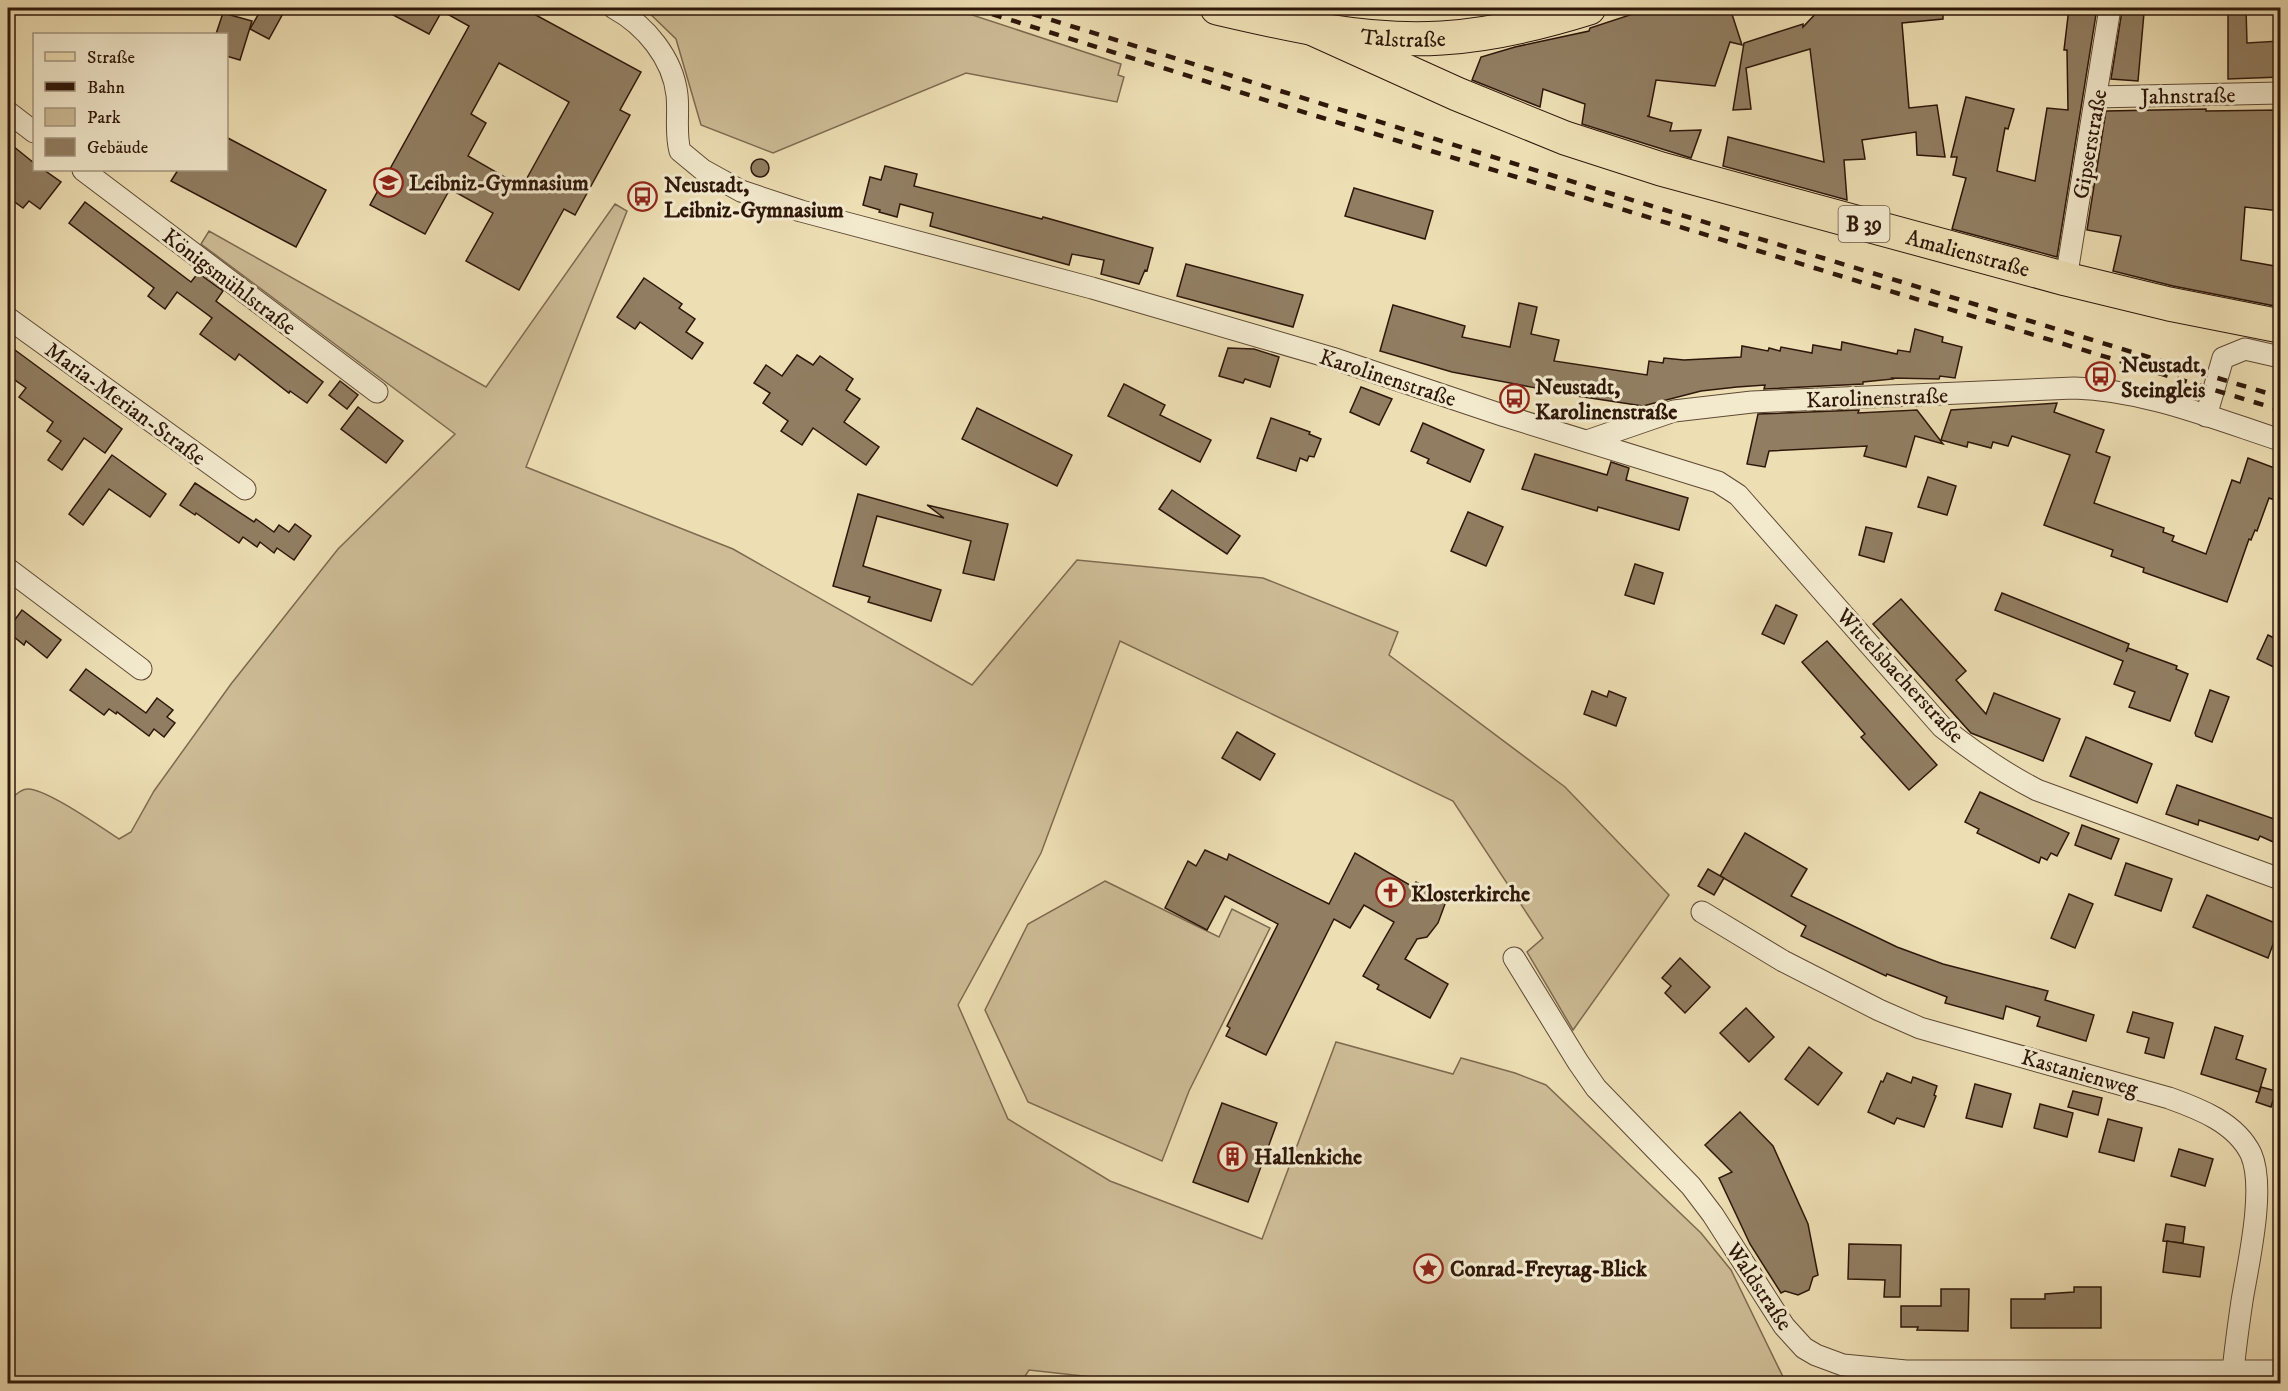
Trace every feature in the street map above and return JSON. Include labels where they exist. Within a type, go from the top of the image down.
[{"type":"main road","name":"Talstraße","points":[[1217,8],[1311,28],[1401,39],[1442,38],[1523,27],[1589,8]]},
{"type":"main road","name":"Amalienstraße","points":[[1311,28],[1456,94],[1565,138],[1661,168],[2066,279],[2169,304],[2280,326]]},
{"type":"main road","points":[[1442,38],[1442,69],[1451,90],[1456,94]]},
{"type":"street","name":"Karolinenstraße","points":[[614,8],[625,14],[654,42],[673,76],[677,94],[680,151],[703,170],[741,191],[801,211],[1092,288],[1332,358],[1587,441],[1674,411],[1752,402],[2074,388],[2102,389],[2144,396],[2280,440]]},
{"type":"street","name":"Gipserstraße","points":[[2066,279],[2110,8]]},
{"type":"street","name":"Jahnstraße","points":[[2096,97],[2280,93]]},
{"type":"street","points":[[8,112],[33,131]]},
{"type":"street","name":"Königsmühlstraße","points":[[84,171],[377,392]]},
{"type":"street","name":"Maria-Merian-Straße","points":[[8,318],[245,489]]},
{"type":"street","points":[[2206,416],[2223,358],[2245,349],[2280,357]]},
{"type":"street","name":"Wittelsbacherstraße","points":[[1587,441],[1682,469],[1727,486],[1738,495],[1942,727],[2009,776],[2068,802],[2280,879]]},
{"type":"street","points":[[8,568],[141,669]]},
{"type":"street","name":"Kastanienweg","points":[[1702,912],[1783,961],[1879,1010],[1920,1028],[2169,1098],[2200,1109],[2238,1136],[2250,1154],[2256,1187],[2251,1244],[2233,1378]]},
{"type":"street","name":"Waldstraße","points":[[1514,958],[1596,1088],[1691,1186],[1713,1215],[1784,1326],[1804,1348],[1831,1362],[1894,1371],[2233,1378],[2280,1371]]},
{"type":"green space","points":[[644,8],[951,8],[1121,64],[1118,75],[1124,77],[1117,102],[966,73],[773,153],[701,125],[676,39]]},
{"type":"green space","points":[[615,204],[627,211],[526,467],[733,549],[972,685],[1077,560],[1263,578],[1398,632],[1389,655],[1565,787],[1669,895],[1573,1030],[1527,952],[1543,938],[1453,801],[1120,641],[1041,853],[958,1005],[1008,1119],[1110,1181],[1262,1239],[1336,1042],[1453,1074],[1461,1058],[1515,1073],[1546,1085],[1701,1233],[1731,1270],[1786,1383],[1125,1384],[1110,1379],[1029,1370],[1020,1384],[8,1383],[8,802],[22,790],[35,790],[73,809],[119,839],[131,832],[154,791],[231,684],[338,549],[455,434],[201,244],[209,231],[486,387]]},
{"type":"green space","points":[[1105,881],[1219,937],[1232,909],[1270,928],[1189,1091],[1162,1161],[1028,1102],[985,1010],[1028,924]]},
{"type":"building","points":[[262,8],[286,8],[269,39],[250,29]]},
{"type":"building","points":[[380,8],[523,8],[641,72],[620,110],[630,115],[575,215],[564,209],[519,290],[466,261],[493,213],[450,189],[425,234],[370,205],[469,26],[442,11],[429,34]],"holes":[[[499,63],[569,102],[522,187],[468,156],[486,123],[471,114]]]},
{"type":"building","points":[[1651,8],[1730,8],[1742,45],[1730,42],[1715,86],[1656,80],[1649,116],[1647,116],[1672,123],[1670,131],[1701,130],[1691,158],[1582,124],[1585,104],[1543,89],[1540,107],[1472,80],[1481,57],[1589,31],[1590,28]]},
{"type":"building","points":[[1821,8],[1943,8],[1943,19],[1902,23],[1909,108],[1937,105],[1945,157],[1917,155],[1916,132],[1862,140],[1865,159],[1844,160],[1847,200],[1723,166],[1728,137],[1824,162],[1810,49],[1746,68],[1751,109],[1733,110],[1744,43],[1803,24],[1803,27]]},
{"type":"building","points":[[2069,8],[2097,8],[2057,257],[1952,229],[1966,178],[1953,175],[1957,157],[1951,157],[1966,97],[2014,109],[2008,129],[2005,128],[1997,171],[2035,181],[2047,108],[2068,110],[2067,50],[2064,50]]},
{"type":"building","points":[[2228,8],[2246,8],[2247,43],[2280,41],[2280,77],[2228,79]]},
{"type":"building","points":[[2122,11],[2144,13],[2138,81],[2111,79]]},
{"type":"building","points":[[223,13],[252,21],[240,60],[228,57],[228,33],[216,33]]},
{"type":"building","points":[[2206,109],[2206,111],[2280,110],[2280,211],[2245,207],[2241,260],[2280,267],[2280,307],[2173,286],[2113,271],[2121,236],[2087,230],[2106,111]]},
{"type":"building","points":[[228,138],[326,190],[296,247],[171,181],[177,171],[228,171]]},
{"type":"building","points":[[8,142],[33,162],[33,171],[45,171],[61,182],[40,209],[29,201],[23,208],[8,197]]},
{"type":"building","points":[[760,159],[766,162],[769,168],[766,174],[760,177],[754,174],[751,168],[754,162]]},
{"type":"building","points":[[885,166],[917,174],[914,186],[1042,219],[1043,217],[1153,248],[1147,271],[1145,270],[1139,284],[1101,274],[1104,260],[1072,254],[1069,265],[930,226],[933,213],[900,204],[897,217],[879,212],[880,210],[863,205],[870,177],[881,180]]},
{"type":"building","points":[[1354,188],[1433,211],[1425,239],[1345,216]]},
{"type":"building","points":[[85,202],[191,282],[198,273],[223,291],[216,301],[323,382],[307,403],[290,391],[289,393],[239,354],[235,360],[200,334],[212,318],[177,292],[165,309],[148,296],[154,288],[69,223]]},
{"type":"building","points":[[1186,264],[1303,295],[1293,327],[1177,296]]},
{"type":"building","points":[[644,278],[682,304],[679,308],[695,319],[686,332],[703,343],[692,359],[640,322],[635,329],[617,317]]},
{"type":"building","points":[[1519,303],[1537,307],[1531,334],[1559,340],[1554,361],[1647,375],[1649,361],[1663,363],[1664,358],[1684,360],[1741,357],[1742,346],[1768,351],[1769,348],[1780,351],[1781,347],[1812,353],[1813,345],[1841,350],[1842,342],[1897,354],[1898,350],[1910,352],[1915,329],[1943,337],[1942,342],[1962,347],[1955,378],[1940,376],[1939,379],[1892,378],[1863,382],[1863,384],[1764,389],[1765,385],[1737,387],[1701,391],[1643,406],[1571,395],[1571,392],[1537,385],[1536,388],[1452,372],[1380,351],[1393,305],[1465,326],[1462,337],[1510,347]]},
{"type":"building","points":[[1228,348],[1254,349],[1279,357],[1270,387],[1245,379],[1243,383],[1219,376]]},
{"type":"building","points":[[15,350],[122,429],[105,453],[84,438],[62,470],[48,460],[61,441],[47,431],[53,422],[19,397],[26,388],[8,375],[8,360]]},
{"type":"building","points":[[797,355],[813,365],[820,356],[853,379],[846,390],[860,399],[844,422],[879,447],[866,465],[813,428],[802,445],[781,431],[788,421],[763,403],[770,393],[754,383],[766,365],[782,376]]},
{"type":"building","points":[[340,381],[358,395],[347,409],[329,395]]},
{"type":"building","points":[[1124,384],[1165,405],[1160,415],[1211,440],[1200,462],[1108,416]]},
{"type":"building","points":[[1361,387],[1392,399],[1379,425],[1350,412]]},
{"type":"building","points":[[2057,403],[2054,412],[2104,430],[2096,452],[2110,457],[2094,503],[2164,528],[2163,532],[2174,536],[2172,541],[2206,554],[2232,480],[2240,483],[2248,458],[2280,470],[2280,502],[2269,498],[2257,531],[2255,530],[2251,540],[2249,539],[2227,602],[2143,572],[2144,568],[2111,556],[2113,550],[2044,525],[2070,455],[2012,436],[2008,446],[1993,442],[1991,448],[1968,442],[1967,447],[1941,440],[1951,410]]},
{"type":"building","points":[[358,407],[403,441],[386,463],[341,429]]},
{"type":"building","points":[[977,408],[1072,455],[1057,486],[962,439]]},
{"type":"building","points":[[1859,410],[1858,413],[1917,410],[1943,444],[1915,436],[1906,467],[1864,456],[1867,446],[1769,451],[1765,467],[1747,464],[1758,414]]},
{"type":"building","points":[[1271,418],[1310,432],[1309,434],[1321,439],[1314,457],[1309,456],[1307,461],[1300,458],[1296,471],[1257,458]]},
{"type":"building","points":[[1423,423],[1484,450],[1470,482],[1427,463],[1429,459],[1411,451]]},
{"type":"building","points":[[1535,454],[1607,475],[1611,462],[1629,468],[1626,480],[1688,498],[1679,530],[1598,507],[1597,511],[1522,489]]},
{"type":"building","points":[[112,455],[166,494],[150,517],[109,489],[83,525],[69,514]]},
{"type":"building","points":[[1928,477],[1956,486],[1947,515],[1918,507]]},
{"type":"building","points":[[195,483],[254,522],[256,519],[274,532],[279,525],[289,532],[295,524],[311,536],[294,560],[277,548],[274,553],[260,542],[257,547],[243,537],[239,543],[196,513],[195,515],[180,505]]},
{"type":"building","points":[[1172,490],[1240,536],[1227,554],[1159,509]]},
{"type":"building","points":[[858,494],[944,518],[927,505],[1008,524],[994,580],[963,573],[971,541],[877,516],[863,566],[941,590],[931,621],[868,602],[870,597],[833,586]]},
{"type":"building","points":[[1468,512],[1503,527],[1486,566],[1451,551]]},
{"type":"building","points":[[1866,527],[1892,533],[1884,562],[1859,555]]},
{"type":"building","points":[[1635,564],[1663,573],[1654,604],[1625,595]]},
{"type":"building","points":[[2002,593],[2129,644],[2126,652],[2128,648],[2177,666],[2176,669],[2188,674],[2170,721],[2129,707],[2135,692],[2114,684],[2123,661],[1995,610]]},
{"type":"building","points":[[1901,599],[1966,671],[1956,680],[1986,714],[1994,693],[2060,719],[2043,761],[1971,733],[1873,624]]},
{"type":"building","points":[[1776,605],[1797,615],[1784,644],[1762,634]]},
{"type":"building","points":[[22,610],[61,640],[47,658],[26,641],[24,645],[8,632]]},
{"type":"building","points":[[2268,635],[2280,641],[2280,670],[2257,659]]},
{"type":"building","points":[[1827,641],[1937,765],[1909,790],[1861,737],[1865,734],[1802,662]]},
{"type":"building","points":[[86,669],[146,713],[157,698],[173,710],[167,717],[175,723],[164,737],[154,729],[149,736],[117,712],[116,714],[109,709],[104,715],[70,690]]},
{"type":"building","points":[[2210,690],[2229,697],[2212,742],[2196,736],[2195,733]]},
{"type":"building","points":[[1592,691],[1607,697],[1609,691],[1626,698],[1616,726],[1584,714]]},
{"type":"building","points":[[1237,732],[1275,754],[1260,780],[1222,758]]},
{"type":"building","points":[[2086,737],[2152,764],[2137,803],[2070,776]]},
{"type":"building","points":[[2177,785],[2280,821],[2280,845],[2260,836],[2258,840],[2199,820],[2198,825],[2166,814]]},
{"type":"building","points":[[1980,792],[2069,833],[2057,856],[2051,853],[2047,860],[2041,857],[2039,863],[1977,833],[1979,829],[1965,822]]},
{"type":"building","points":[[2082,825],[2119,839],[2111,859],[2075,845]]},
{"type":"building","points":[[1745,833],[1807,869],[1791,896],[1897,947],[1943,964],[2048,991],[2045,1000],[2094,1015],[2086,1041],[2037,1026],[2040,1017],[2006,1006],[2003,1019],[1945,1003],[1947,997],[1887,974],[1886,976],[1801,936],[1806,926],[1720,876]]},
{"type":"building","points":[[1205,850],[1227,860],[1229,854],[1329,904],[1355,853],[1413,887],[1416,882],[1443,897],[1445,904],[1438,923],[1427,937],[1417,939],[1405,959],[1448,984],[1430,1018],[1377,989],[1379,985],[1363,976],[1394,922],[1364,905],[1350,928],[1334,919],[1266,1055],[1226,1036],[1230,1028],[1227,1026],[1278,924],[1225,896],[1207,930],[1165,908],[1188,861],[1196,866]]},
{"type":"building","points":[[2126,863],[2172,879],[2161,911],[2115,895]]},
{"type":"building","points":[[1708,869],[1724,878],[1714,895],[1698,886]]},
{"type":"building","points":[[2069,894],[2093,904],[2075,948],[2051,938]]},
{"type":"building","points":[[2207,895],[2280,925],[2268,958],[2193,927]]},
{"type":"building","points":[[1680,958],[1710,987],[1685,1013],[1665,993],[1671,986],[1662,978]]},
{"type":"building","points":[[1746,1008],[1774,1037],[1749,1062],[1720,1033]]},
{"type":"building","points":[[2133,1012],[2173,1023],[2164,1058],[2145,1053],[2149,1038],[2127,1032]]},
{"type":"building","points":[[2215,1027],[2243,1036],[2236,1059],[2266,1069],[2259,1092],[2201,1074]]},
{"type":"building","points":[[1809,1047],[1842,1073],[1818,1105],[1785,1079]]},
{"type":"building","points":[[1887,1073],[1911,1083],[1913,1077],[1937,1086],[1934,1095],[1936,1096],[1924,1127],[1897,1118],[1894,1124],[1868,1112],[1881,1081],[1883,1082]]},
{"type":"building","points":[[1975,1084],[2011,1094],[2002,1127],[1966,1118]]},
{"type":"building","points":[[2261,1087],[2276,1091],[2271,1107],[2256,1102]]},
{"type":"building","points":[[2073,1091],[2102,1098],[2098,1115],[2068,1107]]},
{"type":"building","name":"Hallenkiche","points":[[1222,1103],[1277,1123],[1248,1202],[1193,1182]]},
{"type":"building","points":[[2040,1104],[2073,1113],[2067,1137],[2034,1128]]},
{"type":"building","points":[[1740,1112],[1773,1146],[1808,1224],[1818,1275],[1813,1277],[1809,1290],[1798,1295],[1785,1291],[1781,1293],[1750,1244],[1719,1178],[1732,1172],[1705,1145]]},
{"type":"building","points":[[2108,1119],[2142,1128],[2134,1161],[2099,1152]]},
{"type":"building","points":[[2179,1149],[2213,1159],[2205,1186],[2171,1176]]},
{"type":"building","points":[[2166,1224],[2185,1227],[2183,1243],[2163,1241]]},
{"type":"building","points":[[2167,1241],[2204,1247],[2200,1277],[2163,1272]]},
{"type":"building","points":[[1849,1244],[1901,1245],[1900,1297],[1884,1297],[1885,1280],[1848,1279]]},
{"type":"building","points":[[2074,1287],[2101,1287],[2101,1328],[2011,1328],[2011,1299],[2045,1299],[2045,1294],[2074,1292]]},
{"type":"building","points":[[1941,1289],[1969,1289],[1968,1331],[1917,1330],[1918,1327],[1901,1327],[1901,1306],[1941,1306]]},
{"type":"railway","points":[[973,8],[1287,107],[2280,410]]},
{"type":"railway","points":[[1013,8],[1609,193],[2280,397]]},
{"type":"place","name":"Leibniz-Gymnasium","points":[[388,182]]},
{"type":"place","name":"Neustadt, Leibniz-Gymnasium","points":[[643,197]]},
{"type":"place","name":"Neustadt, Steingleis","points":[[2100,377]]},
{"type":"place","name":"Neustadt, Karolinenstraße","points":[[1514,399]]},
{"type":"place","name":"Klosterkirche","points":[[1390,893]]},
{"type":"place","name":"Hallenkiche","points":[[1233,1156]]},
{"type":"place","name":"Conrad-Freytag-Blick","points":[[1429,1268]]}]
